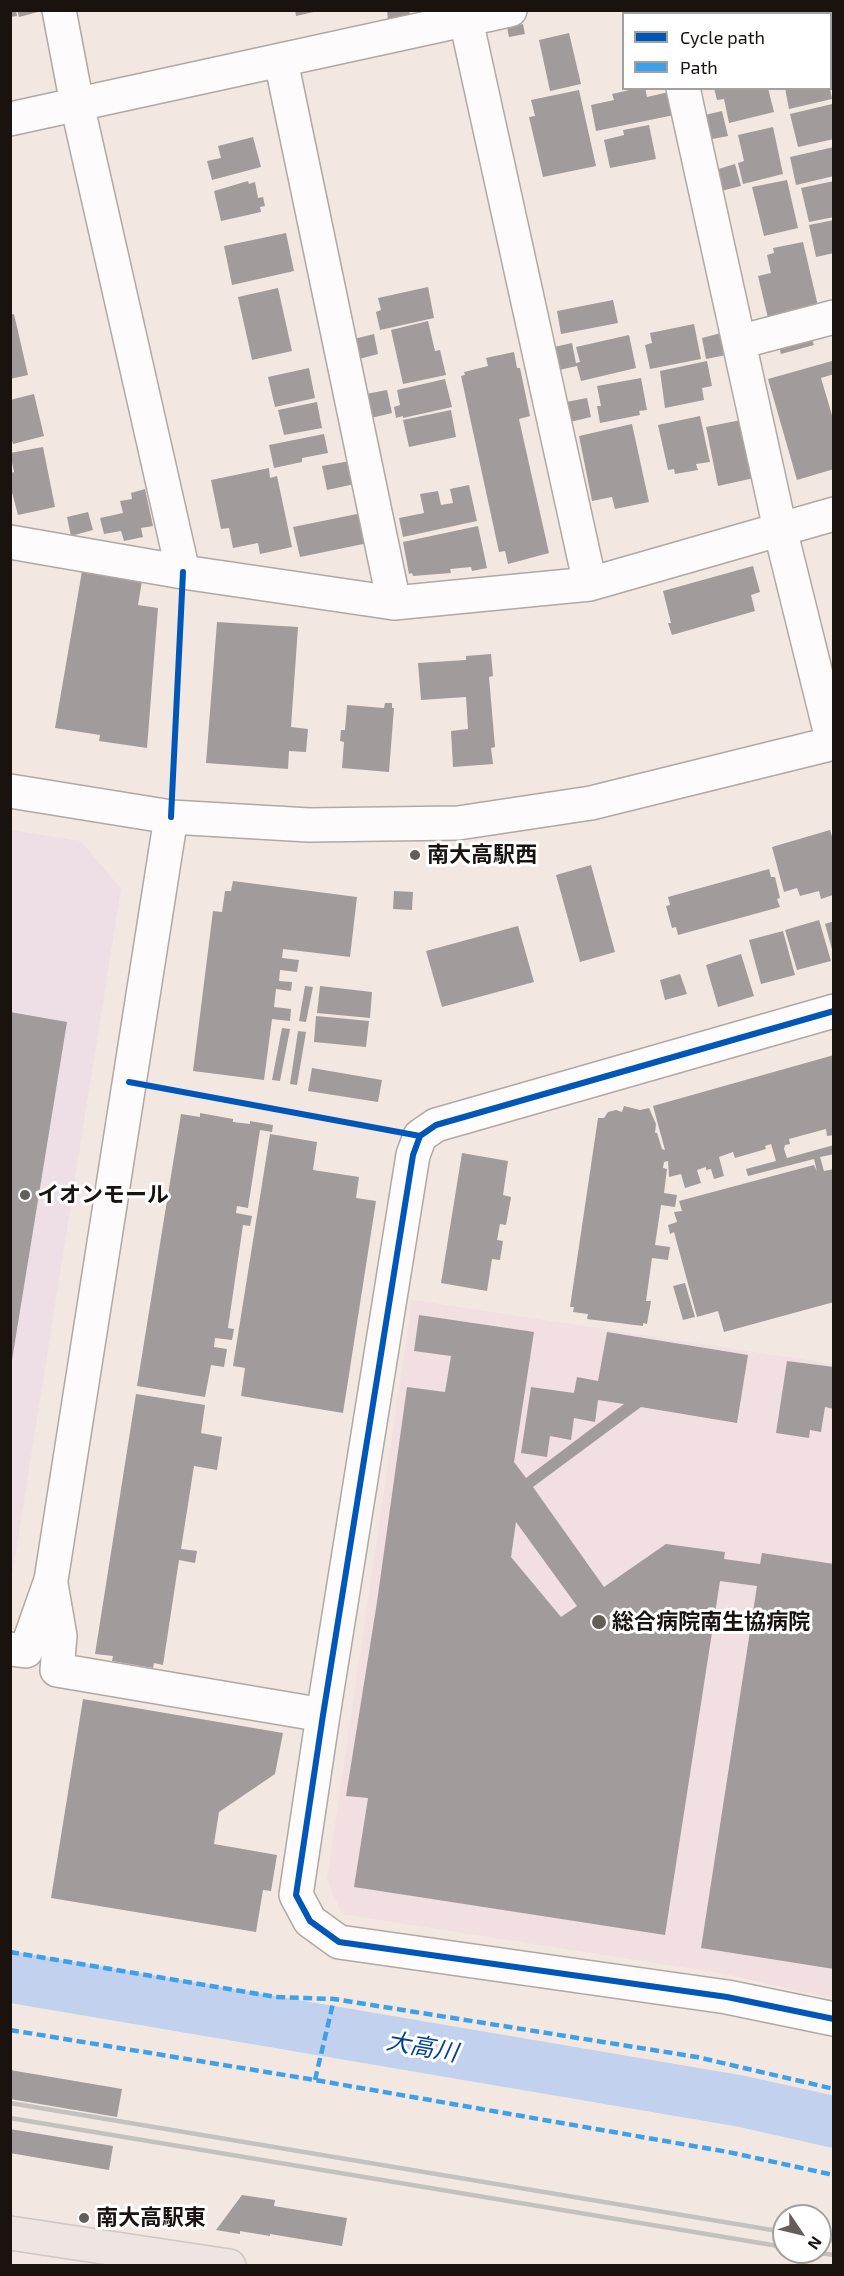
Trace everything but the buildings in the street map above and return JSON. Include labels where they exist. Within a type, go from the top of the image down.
[{"type":"main road","points":[[10,2233],[229,2265]]},
{"type":"street","points":[[59,10],[77,104],[183,572]]},
{"type":"street","points":[[10,118],[510,10]]},
{"type":"street","points":[[466,20],[590,584]]},
{"type":"street","points":[[280,61],[394,603]]},
{"type":"street","points":[[10,791],[171,817],[309,825],[458,823],[591,803],[833,743],[780,529],[682,90]]},
{"type":"street","points":[[739,342],[834,317]]},
{"type":"street","points":[[10,542],[183,572],[394,603],[590,584],[834,514]]},
{"type":"street","points":[[10,1649],[26,1651],[51,1580],[171,817]]},
{"type":"street","points":[[834,1011],[436,1125],[420,1136],[413,1155],[322,1715],[296,1895],[310,1921],[339,1942],[727,1997],[834,2019]]},
{"type":"street","points":[[51,1580],[60,1636],[57,1670],[322,1715]]},
{"type":"shaded area","points":[[11,830],[81,841],[121,889],[11,1583]]},
{"type":"shaded area","name":"総合病院南生協病院","points":[[412,1300],[833,1364],[833,1996],[831,1998],[720,1973],[342,1914],[327,1880]]},
{"type":"waterway","name":"大高川","points":[[10,1977],[740,2101],[834,2122]]},
{"type":"railway","points":[[10,2103],[772,2230]]},
{"type":"railway","points":[[10,2118],[772,2245]]},
{"type":"marked path","points":[[10,1952],[276,1997],[334,1999],[697,2057],[834,2089]]},
{"type":"marked path","points":[[315,2080],[334,1999]]},
{"type":"marked path","points":[[10,2030],[728,2152],[834,2175]]},
{"type":"cycle path","points":[[171,817],[183,572]]},
{"type":"cycle path","points":[[834,1011],[436,1125],[420,1136],[413,1155],[296,1895],[310,1921],[339,1942],[727,1997],[834,2019]]},
{"type":"cycle path","points":[[129,1082],[420,1136]]},
{"type":"place","name":"南大高駅西","points":[[415,855]]},
{"type":"place","name":"イオンモール","points":[[25,1195]]},
{"type":"place","name":"総合病院南生協病院","points":[[599,1622]]},
{"type":"place","name":"南大高駅東","points":[[84,2218]]}]
